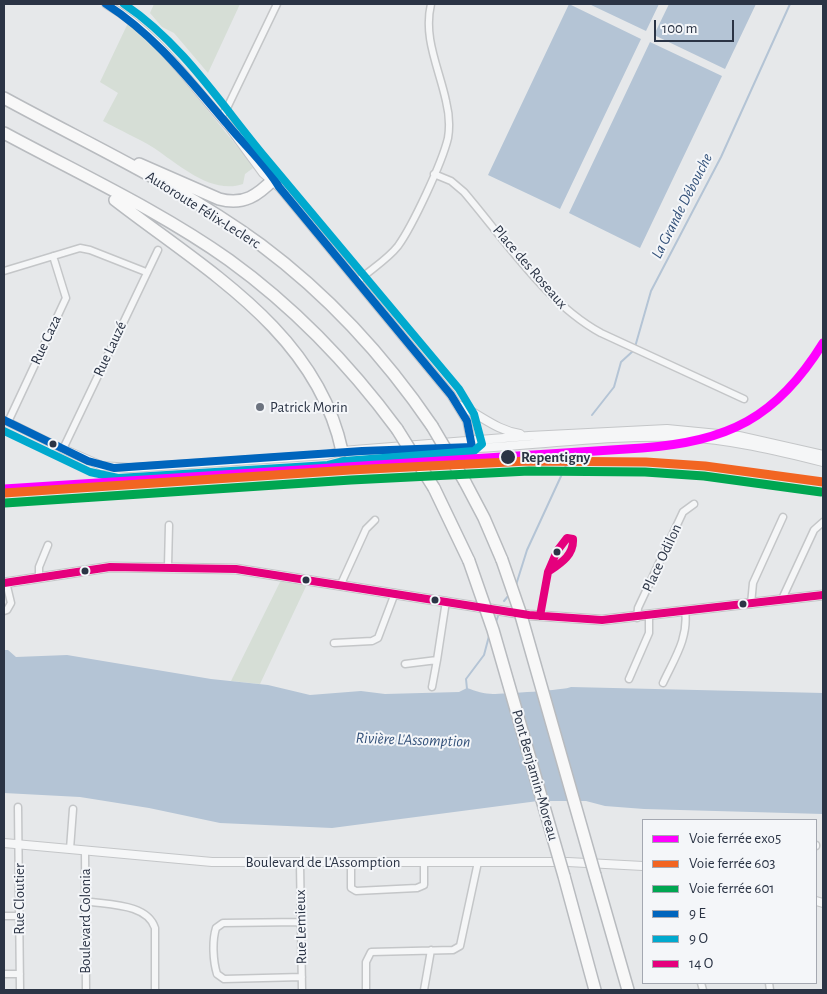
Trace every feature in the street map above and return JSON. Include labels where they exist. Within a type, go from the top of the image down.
[{"type":"highway","name":"Autoroute Félix-Leclerc","points":[[4,98],[209,210],[260,245],[341,314],[373,349],[432,426],[484,518],[502,560]]},
{"type":"highway","name":"Autoroute Félix-Leclerc","points":[[4,133],[202,243],[265,288],[314,331],[341,359],[397,429],[434,488],[469,561]]},
{"type":"highway","points":[[87,143],[224,201],[248,200],[275,182]]},
{"type":"highway","points":[[86,178],[219,278],[268,320],[294,351],[314,381],[333,420],[342,451]]},
{"type":"highway","name":"Pont Benjamin-Moreau","points":[[502,560],[522,618],[628,990]]},
{"type":"highway","name":"Pont Benjamin-Moreau","points":[[469,561],[492,624],[595,990]]},
{"type":"main road","points":[[5,582],[110,567],[168,566],[236,569],[554,617],[602,620],[637,618],[685,610],[823,595]]},
{"type":"street","points":[[106,4],[136,23],[155,40],[230,128],[266,165],[275,182],[458,405],[466,421],[472,444]]},
{"type":"street","points":[[221,117],[277,4]]},
{"type":"street","points":[[358,281],[384,260],[398,245],[434,174],[446,144],[449,123],[446,101],[430,39],[428,19],[431,4]]},
{"type":"street","name":"Place des Roseaux","points":[[434,174],[451,181],[464,192],[545,288],[566,309],[586,324],[744,399]]},
{"type":"street","points":[[4,271],[80,248],[90,250],[146,272]]},
{"type":"street","name":"Rue Lauzé","points":[[63,449],[158,250]]},
{"type":"street","name":"Rue Caza","points":[[6,421],[66,298],[54,256]]},
{"type":"street","points":[[458,405],[472,410],[498,429],[529,436]]},
{"type":"street","points":[[6,421],[94,463],[110,467],[139,467],[325,455],[342,451],[388,448],[633,437],[682,437],[748,444],[823,462]]},
{"type":"street","points":[[472,444],[529,436],[636,430],[688,430],[740,436],[823,455]]},
{"type":"street","name":"Place Odilon","points":[[637,618],[638,608],[683,512],[694,504]]},
{"type":"street","points":[[750,604],[753,583],[783,517]]},
{"type":"street","points":[[341,584],[366,529],[375,520]]},
{"type":"street","points":[[782,599],[814,530],[823,522]]},
{"type":"street","points":[[168,566],[169,525]]},
{"type":"street","points":[[39,576],[39,567],[48,545]]},
{"type":"street","points":[[4,611],[7,610],[11,603],[5,582]]},
{"type":"street","points":[[334,643],[372,641],[378,638],[395,593]]},
{"type":"street","points":[[432,687],[446,601]]},
{"type":"street","points":[[662,683],[684,639],[687,625],[685,610]]},
{"type":"street","points":[[628,679],[649,633],[649,616]]},
{"type":"street","points":[[405,664],[436,660]]},
{"type":"street","name":"Rue Cloutier","points":[[18,807],[20,990]]},
{"type":"street","points":[[70,849],[73,809]]},
{"type":"street","name":"Boulevard de L'Assomption","points":[[4,843],[19,843],[85,852],[212,862],[591,862],[642,866]]},
{"type":"street","name":"Boulevard Colonia","points":[[85,852],[86,990]]},
{"type":"street","points":[[351,863],[350,884],[356,891],[418,888],[424,885],[424,862]]},
{"type":"street","points":[[366,990],[366,962],[370,952],[453,950],[460,944],[478,862]]},
{"type":"street","name":"Rue Lemieux","points":[[300,863],[302,990]]},
{"type":"street","points":[[85,901],[142,911],[152,919],[155,928],[155,990]]},
{"type":"street","points":[[4,916],[19,916]]},
{"type":"street","points":[[301,922],[223,924],[216,928],[214,934],[214,962],[216,974],[224,979],[302,977]]},
{"type":"street","points":[[424,990],[431,950]]},
{"type":"street","points":[[4,974],[20,974]]},
{"type":"shaded area","points":[[154,4],[240,4],[208,73],[174,33],[162,27],[150,13]]},
{"type":"shaded area","points":[[128,23],[158,50],[245,156],[253,168],[245,174],[243,184],[220,185],[196,177],[148,144],[103,121],[118,93],[100,82]]},
{"type":"shaded area","points":[[283,576],[309,580],[260,684],[231,681]]},
{"type":"water","points":[[569,4],[641,39],[560,209],[488,175]]},
{"type":"water","points":[[589,4],[659,4],[646,31]]},
{"type":"water","points":[[669,4],[756,4],[725,69],[654,35]]},
{"type":"water","points":[[650,42],[722,76],[640,248],[569,213]]},
{"type":"water","name":"Rivière L'Assomption","points":[[4,650],[8,650],[16,657],[67,655],[211,679],[268,685],[310,695],[361,691],[385,694],[459,692],[467,688],[483,693],[499,694],[547,691],[571,687],[823,693],[823,814],[644,809],[605,806],[586,801],[538,801],[332,828],[220,823],[149,808],[80,797],[4,793]]},
{"type":"waterway","name":"La Grande Débouche","points":[[635,347],[651,291],[721,157],[790,4]]},
{"type":"waterway","name":"La Grande Débouche","points":[[592,415],[614,387],[621,362],[633,351]]},
{"type":"waterway","name":"La Grande Débouche","points":[[516,585],[527,550],[568,461]]},
{"type":"waterway","name":"La Grande Débouche","points":[[504,601],[509,595]]},
{"type":"waterway","name":"La Grande Débouche","points":[[495,625],[498,616]]},
{"type":"waterway","name":"La Grande Débouche","points":[[467,689],[466,679],[484,655],[489,636]]},
{"type":"rail line","name":"exo5","points":[[4,489],[673,445],[725,432],[768,408],[805,369],[823,343]]},
{"type":"rail line","name":"603","points":[[4,493],[350,470],[528,461],[646,462],[705,466],[823,482]]},
{"type":"rail line","name":"601","points":[[5,503],[351,480],[529,471],[645,472],[704,476],[821,492]]},
{"type":"transit line","points":[[4,420],[88,461],[114,468],[362,451],[472,447],[467,421],[451,395],[279,187],[261,162],[172,60],[141,30],[106,4]]},
{"type":"transit line","points":[[4,431],[90,472],[118,478],[328,465],[344,461],[474,451],[482,444],[474,414],[459,389],[182,55],[145,20],[124,4]]},
{"type":"transit line","points":[[567,538],[573,539],[573,545],[569,554],[562,562],[548,572],[557,551],[567,538]]},
{"type":"transit line","points":[[4,583],[110,567],[236,569],[529,615],[602,620],[823,595]]},
{"type":"transit line","points":[[540,616],[548,572]]},
{"type":"place","name":"Patrick Morin","points":[[260,407]]},
{"type":"place","name":"Repentigny","points":[[508,457]]}]
